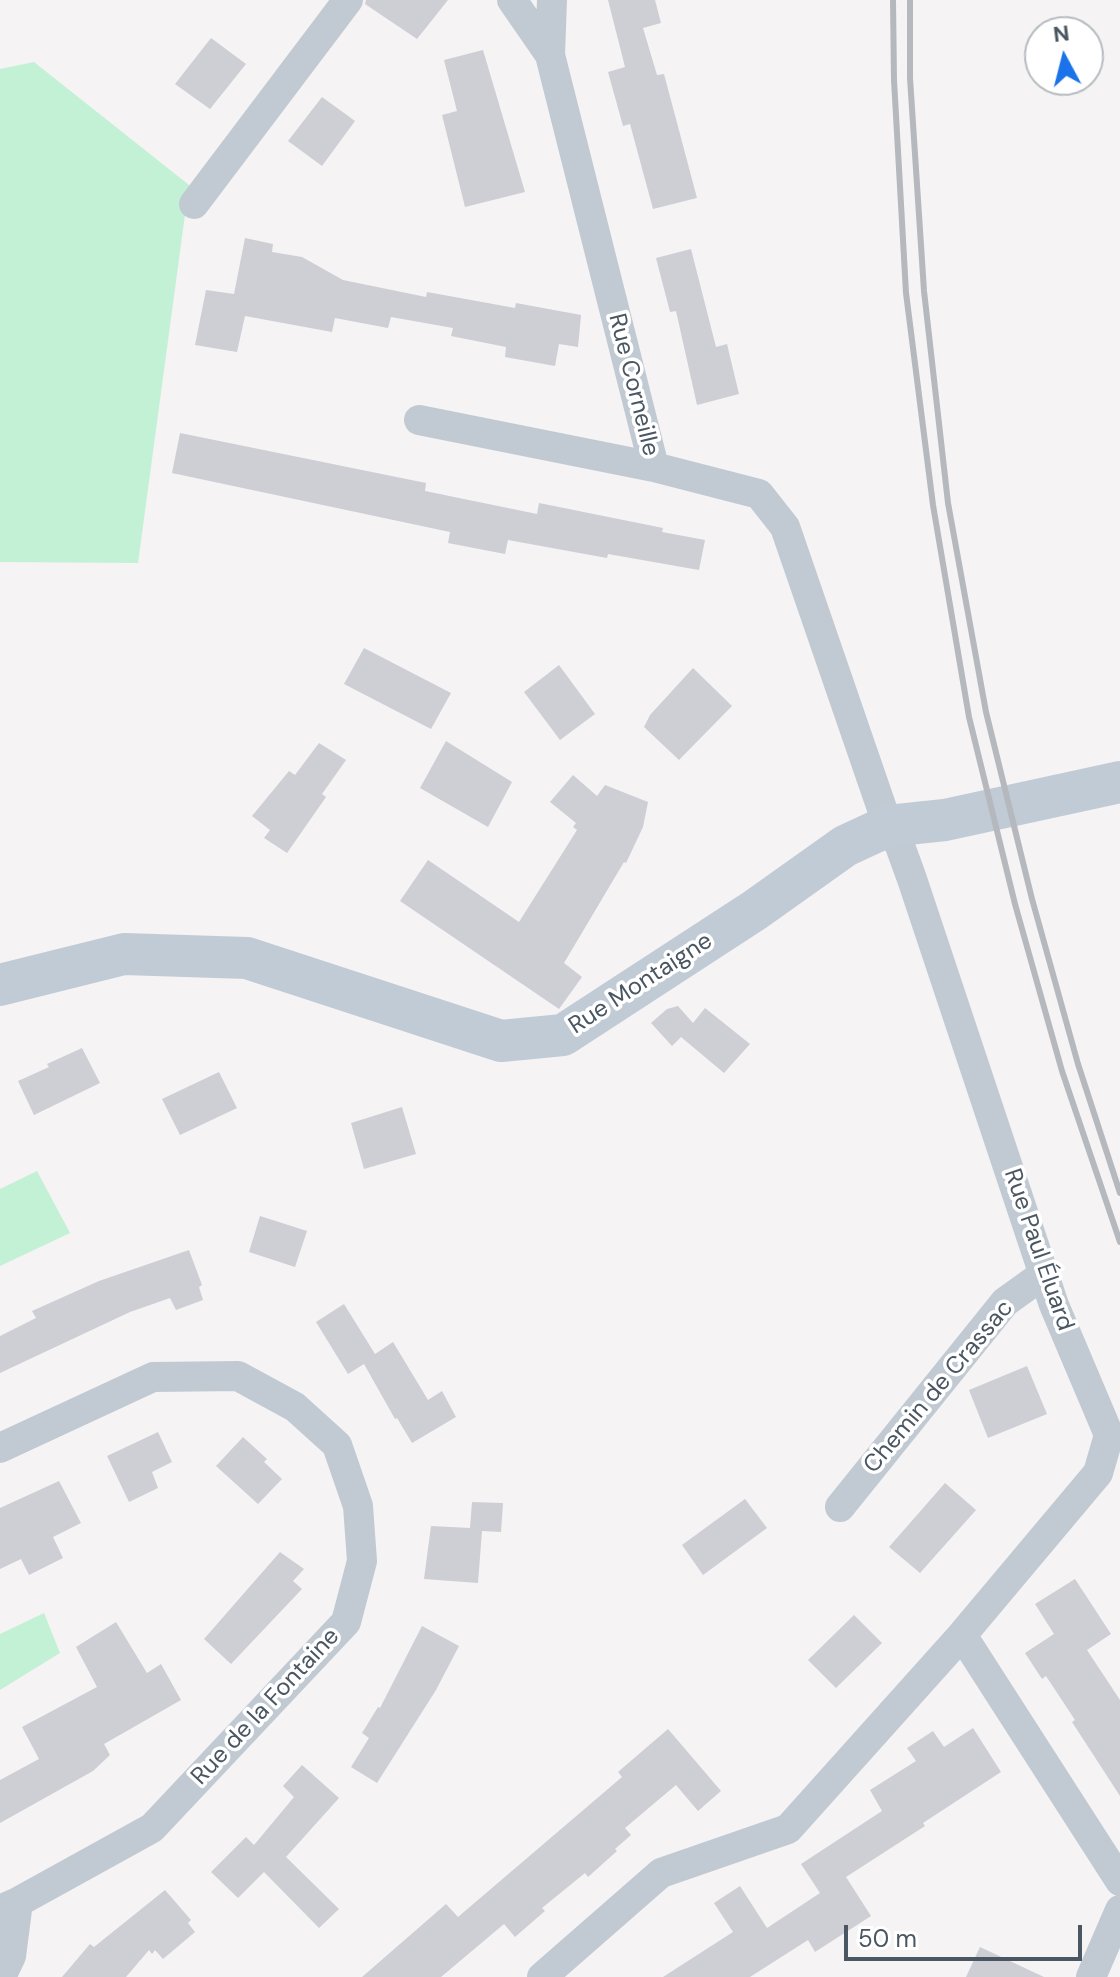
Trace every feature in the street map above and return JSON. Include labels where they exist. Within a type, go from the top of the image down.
[{"type":"street","points":[[194,204],[348,0]]},
{"type":"street","name":"Rue Corneille","points":[[512,0],[550,55],[654,467],[759,494],[785,527],[888,826]]},
{"type":"street","points":[[550,55],[552,0]]},
{"type":"street","points":[[419,420],[654,467]]},
{"type":"street","name":"Rue Montaigne","points":[[0,985],[124,954],[247,958],[501,1041],[563,1035],[755,910],[845,846],[888,826],[945,820],[1120,782]]},
{"type":"street","name":"Rue Paul Éluard","points":[[542,1977],[661,1873],[788,1829],[962,1635],[1098,1473],[1109,1435],[1044,1274],[908,868],[888,826]]},
{"type":"street","name":"Chemin de Crassac","points":[[840,1507],[1005,1302],[1044,1274]]},
{"type":"street","name":"Rue de la Fontaine","points":[[0,1448],[153,1377],[238,1376],[295,1407],[337,1445],[358,1506],[362,1561],[346,1622],[152,1828],[9,1906]]},
{"type":"street","points":[[962,1635],[1120,1881]]},
{"type":"street","points":[[1,1977],[11,1956],[9,1906]]},
{"type":"street","points":[[1091,1977],[1120,1910]]},
{"type":"green space","points":[[34,62],[189,185],[138,563],[0,562],[0,69]]},
{"type":"green space","points":[[37,1171],[70,1233],[0,1266],[0,1189]]},
{"type":"green space","points":[[44,1613],[60,1653],[0,1690],[0,1634]]},
{"type":"building","points":[[366,0],[448,0],[417,39],[365,4]]},
{"type":"building","points":[[608,0],[655,0],[661,23],[643,28],[657,75],[664,74],[697,198],[653,209],[630,124],[623,126],[608,72],[625,67]]},
{"type":"building","points":[[211,38],[246,64],[210,109],[175,84]]},
{"type":"building","points":[[483,50],[525,192],[465,207],[442,115],[457,111],[444,60]]},
{"type":"building","points":[[322,97],[355,121],[322,166],[288,141]]},
{"type":"building","points":[[245,238],[273,244],[272,252],[302,257],[343,280],[426,297],[427,292],[515,308],[516,303],[581,315],[578,347],[559,344],[555,366],[505,357],[506,347],[451,336],[453,328],[391,317],[388,328],[335,318],[332,332],[245,316],[237,352],[195,345],[206,290],[234,294]]},
{"type":"building","points":[[691,249],[716,347],[727,344],[739,394],[697,405],[676,311],[670,312],[656,258]]},
{"type":"building","points":[[180,433],[426,483],[425,491],[537,514],[539,503],[663,528],[662,532],[705,540],[699,570],[608,554],[607,558],[508,540],[505,554],[448,543],[450,532],[172,473]]},
{"type":"building","points":[[364,648],[451,693],[431,729],[344,684]]},
{"type":"building","points":[[559,665],[595,714],[560,740],[524,692]]},
{"type":"building","points":[[693,668],[732,706],[679,760],[644,727],[650,715]]},
{"type":"building","points":[[446,741],[512,782],[488,827],[420,788]]},
{"type":"building","points":[[319,743],[346,760],[322,794],[326,797],[287,853],[264,838],[270,830],[252,816],[289,771],[295,775]]},
{"type":"building","points":[[573,775],[597,796],[605,785],[648,802],[643,827],[626,863],[564,963],[582,977],[559,1009],[400,901],[428,860],[519,922],[577,830],[573,827],[576,823],[550,802]]},
{"type":"building","points":[[678,1006],[693,1023],[705,1008],[750,1044],[724,1073],[681,1037],[672,1046],[651,1023],[667,1009]]},
{"type":"building","points":[[82,1048],[100,1083],[34,1115],[18,1081]]},
{"type":"building","points":[[219,1072],[237,1108],[180,1135],[162,1099]]},
{"type":"building","points":[[402,1107],[416,1154],[364,1169],[351,1123]]},
{"type":"building","points":[[260,1216],[307,1231],[295,1267],[249,1252]]},
{"type":"building","points":[[189,1250],[202,1285],[199,1287],[203,1300],[176,1310],[170,1298],[130,1312],[0,1373],[0,1336],[36,1318],[32,1311],[99,1281]]},
{"type":"building","points":[[344,1304],[375,1354],[393,1342],[428,1400],[442,1391],[456,1417],[412,1443],[364,1364],[348,1374],[316,1322]]},
{"type":"building","points":[[1027,1366],[1047,1414],[988,1438],[969,1390]]},
{"type":"building","points":[[158,1432],[172,1462],[152,1472],[158,1488],[129,1502],[107,1456]]},
{"type":"building","points":[[243,1437],[267,1459],[264,1462],[282,1479],[258,1504],[216,1466]]},
{"type":"building","points":[[59,1481],[81,1523],[53,1537],[63,1558],[29,1575],[21,1559],[0,1569],[0,1508]]},
{"type":"building","points":[[945,1483],[976,1510],[920,1573],[889,1547]]},
{"type":"building","points":[[745,1499],[767,1528],[703,1575],[682,1545]]},
{"type":"building","points":[[472,1502],[503,1503],[501,1532],[482,1531],[478,1583],[424,1579],[431,1526],[470,1528]]},
{"type":"building","points":[[280,1552],[304,1569],[293,1581],[302,1589],[231,1664],[204,1639]]},
{"type":"building","points":[[1075,1579],[1111,1634],[1087,1650],[1120,1700],[1120,1796],[1046,1676],[1042,1679],[1025,1653],[1054,1634],[1035,1604]]},
{"type":"building","points":[[854,1615],[882,1643],[836,1688],[808,1660]]},
{"type":"building","points":[[116,1622],[147,1673],[161,1664],[181,1700],[104,1744],[110,1755],[93,1771],[0,1823],[0,1780],[39,1759],[22,1727],[97,1687],[76,1647]]},
{"type":"building","points":[[422,1626],[459,1646],[436,1690],[377,1783],[351,1767],[369,1738],[362,1733],[380,1708]]},
{"type":"building","points":[[973,1728],[1001,1772],[846,1877],[871,1916],[815,1952],[808,1940],[750,1977],[663,1977],[733,1932],[714,1903],[740,1886],[767,1928],[820,1893],[801,1864],[882,1811],[870,1790],[916,1761],[907,1748],[933,1731],[944,1747]]},
{"type":"building","points":[[668,1729],[721,1791],[698,1811],[676,1785],[625,1828],[631,1835],[615,1849],[617,1851],[588,1877],[585,1873],[542,1908],[545,1911],[515,1937],[504,1924],[441,1977],[362,1977],[446,1904],[458,1917],[622,1777],[618,1772]]},
{"type":"building","points":[[302,1765],[339,1798],[286,1857],[339,1909],[319,1928],[264,1872],[238,1898],[211,1872],[246,1837],[254,1845],[294,1797],[283,1786]]},
{"type":"building","points":[[165,1890],[191,1920],[188,1923],[195,1932],[163,1959],[155,1950],[152,1954],[149,1950],[126,1977],[62,1977],[90,1944],[94,1947]]},
{"type":"building","points":[[980,1947],[1044,1977],[966,1977]]},
{"type":"railway","points":[[893,0],[894,80],[906,293],[933,505],[969,717],[1015,904],[1062,1071],[1120,1242]]},
{"type":"railway","points":[[910,0],[910,78],[924,291],[948,503],[986,712],[1032,899],[1078,1064],[1120,1193]]}]
